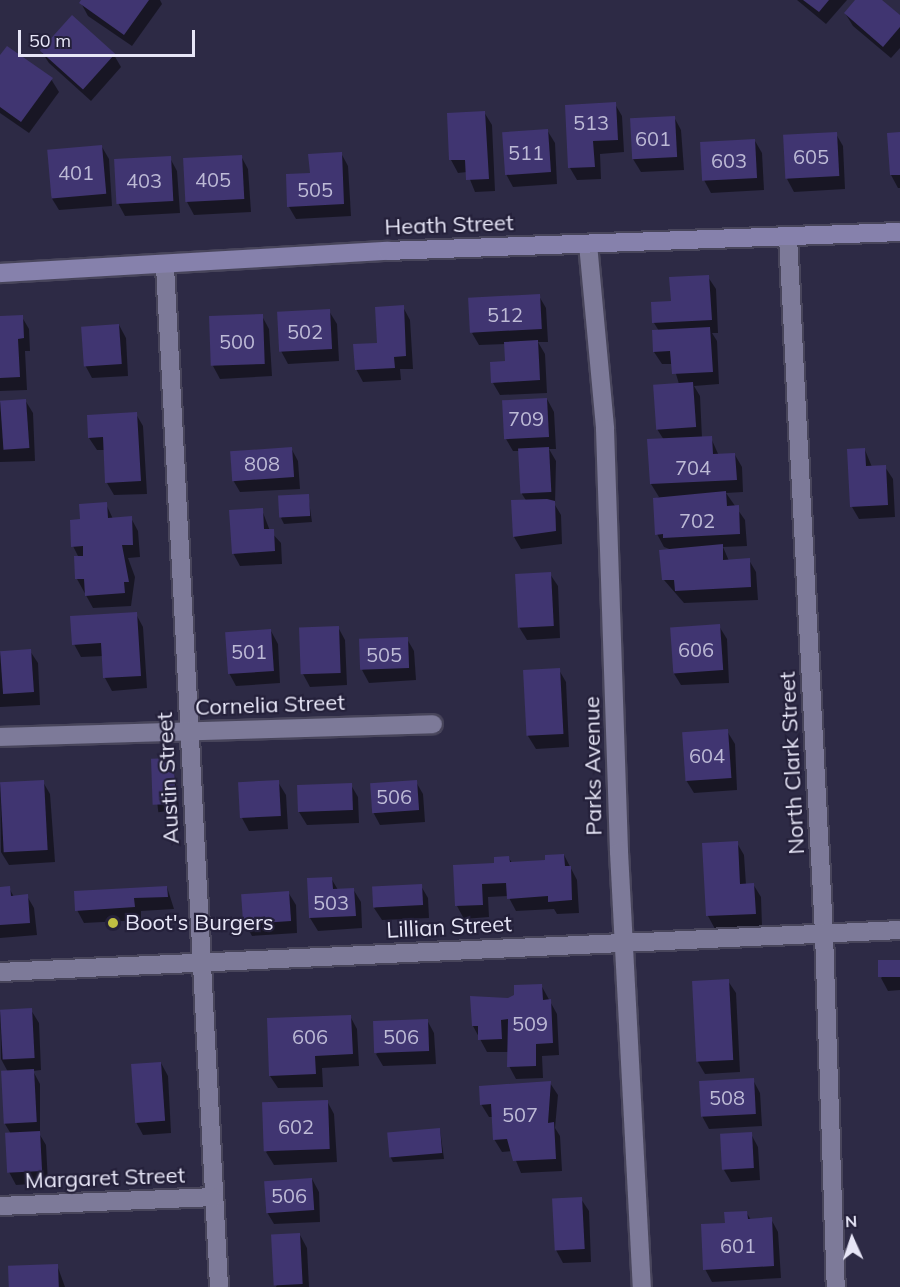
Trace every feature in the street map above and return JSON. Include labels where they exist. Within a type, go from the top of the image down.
[{"type":"street","name":"Heath Street","points":[[0,273],[165,266],[387,251],[900,232]]},
{"type":"street","name":"North Clark Street","points":[[788,237],[824,933],[836,1287]]},
{"type":"street","name":"Parks Avenue","points":[[588,243],[606,429],[624,943],[642,1287]]},
{"type":"street","name":"Austin Street","points":[[165,266],[200,962],[219,1287]]},
{"type":"street","name":"Cornelia Street","points":[[0,737],[433,724]]},
{"type":"street","name":"Lillian Street","points":[[0,972],[900,930]]},
{"type":"street","name":"Margaret Street","points":[[0,1206],[213,1197]]},
{"type":"building","points":[[81,0],[149,0],[124,35],[79,3]]},
{"type":"building","points":[[803,0],[829,0],[819,12]]},
{"type":"building","points":[[855,0],[882,0],[900,15],[900,27],[883,47],[844,13]]},
{"type":"building","points":[[72,15],[115,54],[83,89],[40,51]]},
{"type":"building","points":[[7,46],[53,78],[21,122],[0,107],[0,55]]},
{"type":"building","points":[[616,102],[618,140],[593,141],[595,167],[568,168],[565,105]]},
{"type":"building","points":[[485,111],[489,179],[466,180],[465,160],[449,160],[447,113]]},
{"type":"building","points":[[675,116],[677,157],[632,159],[630,118]]},
{"type":"building","points":[[548,129],[551,172],[505,175],[502,132]]},
{"type":"building","points":[[837,132],[839,176],[785,179],[783,135]]},
{"type":"building","points":[[900,132],[900,175],[890,175],[887,133]]},
{"type":"building","points":[[755,139],[757,178],[702,181],[700,142]]},
{"type":"building","points":[[102,145],[106,194],[51,199],[47,150]]},
{"type":"building","points":[[342,152],[344,204],[287,207],[286,174],[310,173],[308,154]]},
{"type":"building","points":[[242,155],[244,199],[185,202],[183,158]]},
{"type":"building","points":[[171,156],[173,201],[116,204],[114,159]]},
{"type":"building","points":[[709,275],[712,320],[652,323],[651,302],[671,301],[669,277]]},
{"type":"building","points":[[540,294],[542,329],[470,333],[468,298]]},
{"type":"building","points":[[404,305],[406,356],[394,357],[395,368],[355,370],[353,344],[377,343],[375,307]]},
{"type":"building","points":[[330,309],[332,349],[279,352],[277,312]]},
{"type":"building","points":[[263,314],[265,364],[211,366],[209,316]]},
{"type":"building","points":[[23,315],[24,338],[18,339],[20,377],[0,378],[0,316]]},
{"type":"building","points":[[119,324],[122,364],[84,367],[81,327]]},
{"type":"building","points":[[710,327],[713,372],[672,374],[670,351],[653,352],[652,330]]},
{"type":"building","points":[[538,340],[540,380],[491,383],[490,362],[505,361],[504,342]]},
{"type":"building","points":[[693,382],[696,427],[656,430],[653,385]]},
{"type":"building","points":[[547,398],[549,437],[504,439],[502,400]]},
{"type":"building","points":[[26,399],[29,448],[3,450],[0,401]]},
{"type":"building","points":[[137,412],[141,481],[105,483],[103,437],[88,438],[87,415]]},
{"type":"building","points":[[712,436],[713,454],[735,453],[737,480],[650,484],[647,439]]},
{"type":"building","points":[[292,447],[294,477],[232,481],[230,451]]},
{"type":"building","points":[[549,447],[551,492],[520,494],[518,449]]},
{"type":"building","points":[[865,448],[866,466],[886,465],[888,505],[850,507],[847,449]]},
{"type":"building","points":[[726,491],[727,506],[739,505],[740,534],[663,538],[663,534],[655,535],[653,498]]},
{"type":"building","points":[[309,494],[310,516],[279,518],[278,496]]},
{"type":"building","points":[[547,499],[555,501],[556,531],[513,537],[511,500]]},
{"type":"building","points":[[107,502],[108,518],[132,516],[133,545],[122,545],[129,582],[124,582],[125,593],[85,596],[84,579],[75,579],[74,556],[83,556],[83,546],[71,547],[70,520],[80,519],[79,504]]},
{"type":"building","points":[[263,508],[264,529],[274,529],[275,551],[232,554],[229,510]]},
{"type":"building","points":[[723,544],[723,560],[750,558],[751,587],[675,591],[674,580],[662,580],[659,550]]},
{"type":"building","points":[[551,572],[554,626],[518,628],[515,574]]},
{"type":"building","points":[[137,612],[141,676],[103,678],[101,643],[72,645],[70,616]]},
{"type":"building","points":[[720,624],[723,670],[673,673],[670,627]]},
{"type":"building","points":[[339,626],[341,673],[301,674],[299,627]]},
{"type":"building","points":[[271,629],[274,671],[228,674],[225,632]]},
{"type":"building","points":[[408,637],[409,668],[360,670],[359,639]]},
{"type":"building","points":[[31,649],[34,692],[3,694],[0,651]]},
{"type":"building","points":[[560,668],[563,734],[527,736],[523,670]]},
{"type":"building","points":[[728,729],[731,778],[686,781],[682,732]]},
{"type":"building","points":[[174,758],[176,804],[153,805],[151,759]]},
{"type":"building","points":[[44,780],[48,850],[4,852],[0,782]]},
{"type":"building","points":[[279,780],[281,816],[240,818],[238,782]]},
{"type":"building","points":[[417,780],[419,810],[372,813],[370,783]]},
{"type":"building","points":[[352,783],[353,810],[298,812],[297,785]]},
{"type":"building","points":[[738,841],[740,884],[754,883],[756,914],[706,916],[702,843]]},
{"type":"building","points":[[564,854],[565,866],[571,866],[572,900],[548,902],[548,896],[507,899],[506,883],[482,884],[483,905],[455,906],[453,865],[494,863],[494,857],[509,856],[510,862],[545,860],[545,855]]},
{"type":"building","points":[[332,877],[333,889],[354,888],[356,916],[309,918],[307,878]]},
{"type":"building","points":[[422,884],[423,905],[373,908],[372,887]]},
{"type":"building","points":[[10,886],[11,896],[28,894],[30,923],[0,925],[0,887]]},
{"type":"building","points":[[167,886],[168,897],[134,898],[135,907],[75,911],[74,891]]},
{"type":"building","points":[[289,891],[291,921],[243,924],[241,894]]},
{"type":"building","points":[[878,960],[900,960],[900,977],[878,977]]},
{"type":"building","points":[[729,979],[733,1060],[696,1062],[692,981]]},
{"type":"building","points":[[542,984],[543,1000],[551,999],[553,1043],[536,1044],[536,1066],[507,1067],[508,1019],[501,1020],[502,1039],[478,1040],[478,1026],[472,1026],[470,996],[508,998],[514,995],[514,985]]},
{"type":"building","points":[[32,1008],[35,1058],[3,1060],[0,1010]]},
{"type":"building","points":[[351,1015],[353,1054],[315,1056],[316,1074],[269,1076],[267,1018]]},
{"type":"building","points":[[428,1019],[429,1051],[374,1053],[373,1021]]},
{"type":"building","points":[[161,1062],[165,1121],[135,1123],[131,1064]]},
{"type":"building","points":[[34,1069],[37,1122],[4,1124],[1,1071]]},
{"type":"building","points":[[754,1078],[756,1114],[701,1117],[699,1081]]},
{"type":"building","points":[[551,1081],[548,1123],[554,1122],[556,1159],[513,1161],[507,1139],[493,1140],[491,1104],[480,1105],[479,1086]]},
{"type":"building","points":[[328,1100],[330,1149],[264,1151],[262,1102]]},
{"type":"building","points":[[440,1128],[442,1153],[389,1158],[387,1133]]},
{"type":"building","points":[[40,1131],[42,1171],[7,1173],[5,1133]]},
{"type":"building","points":[[752,1132],[754,1168],[722,1170],[720,1134]]},
{"type":"building","points":[[312,1178],[314,1210],[266,1213],[264,1181]]},
{"type":"building","points":[[582,1197],[585,1249],[555,1250],[552,1199]]},
{"type":"building","points":[[747,1211],[748,1219],[772,1217],[774,1266],[703,1270],[701,1224],[725,1223],[724,1212]]},
{"type":"building","points":[[300,1233],[303,1284],[274,1285],[271,1235]]},
{"type":"building","points":[[58,1264],[59,1287],[9,1287],[8,1266]]},
{"type":"place","name":"Boot's Burgers","points":[[113,923]]}]
